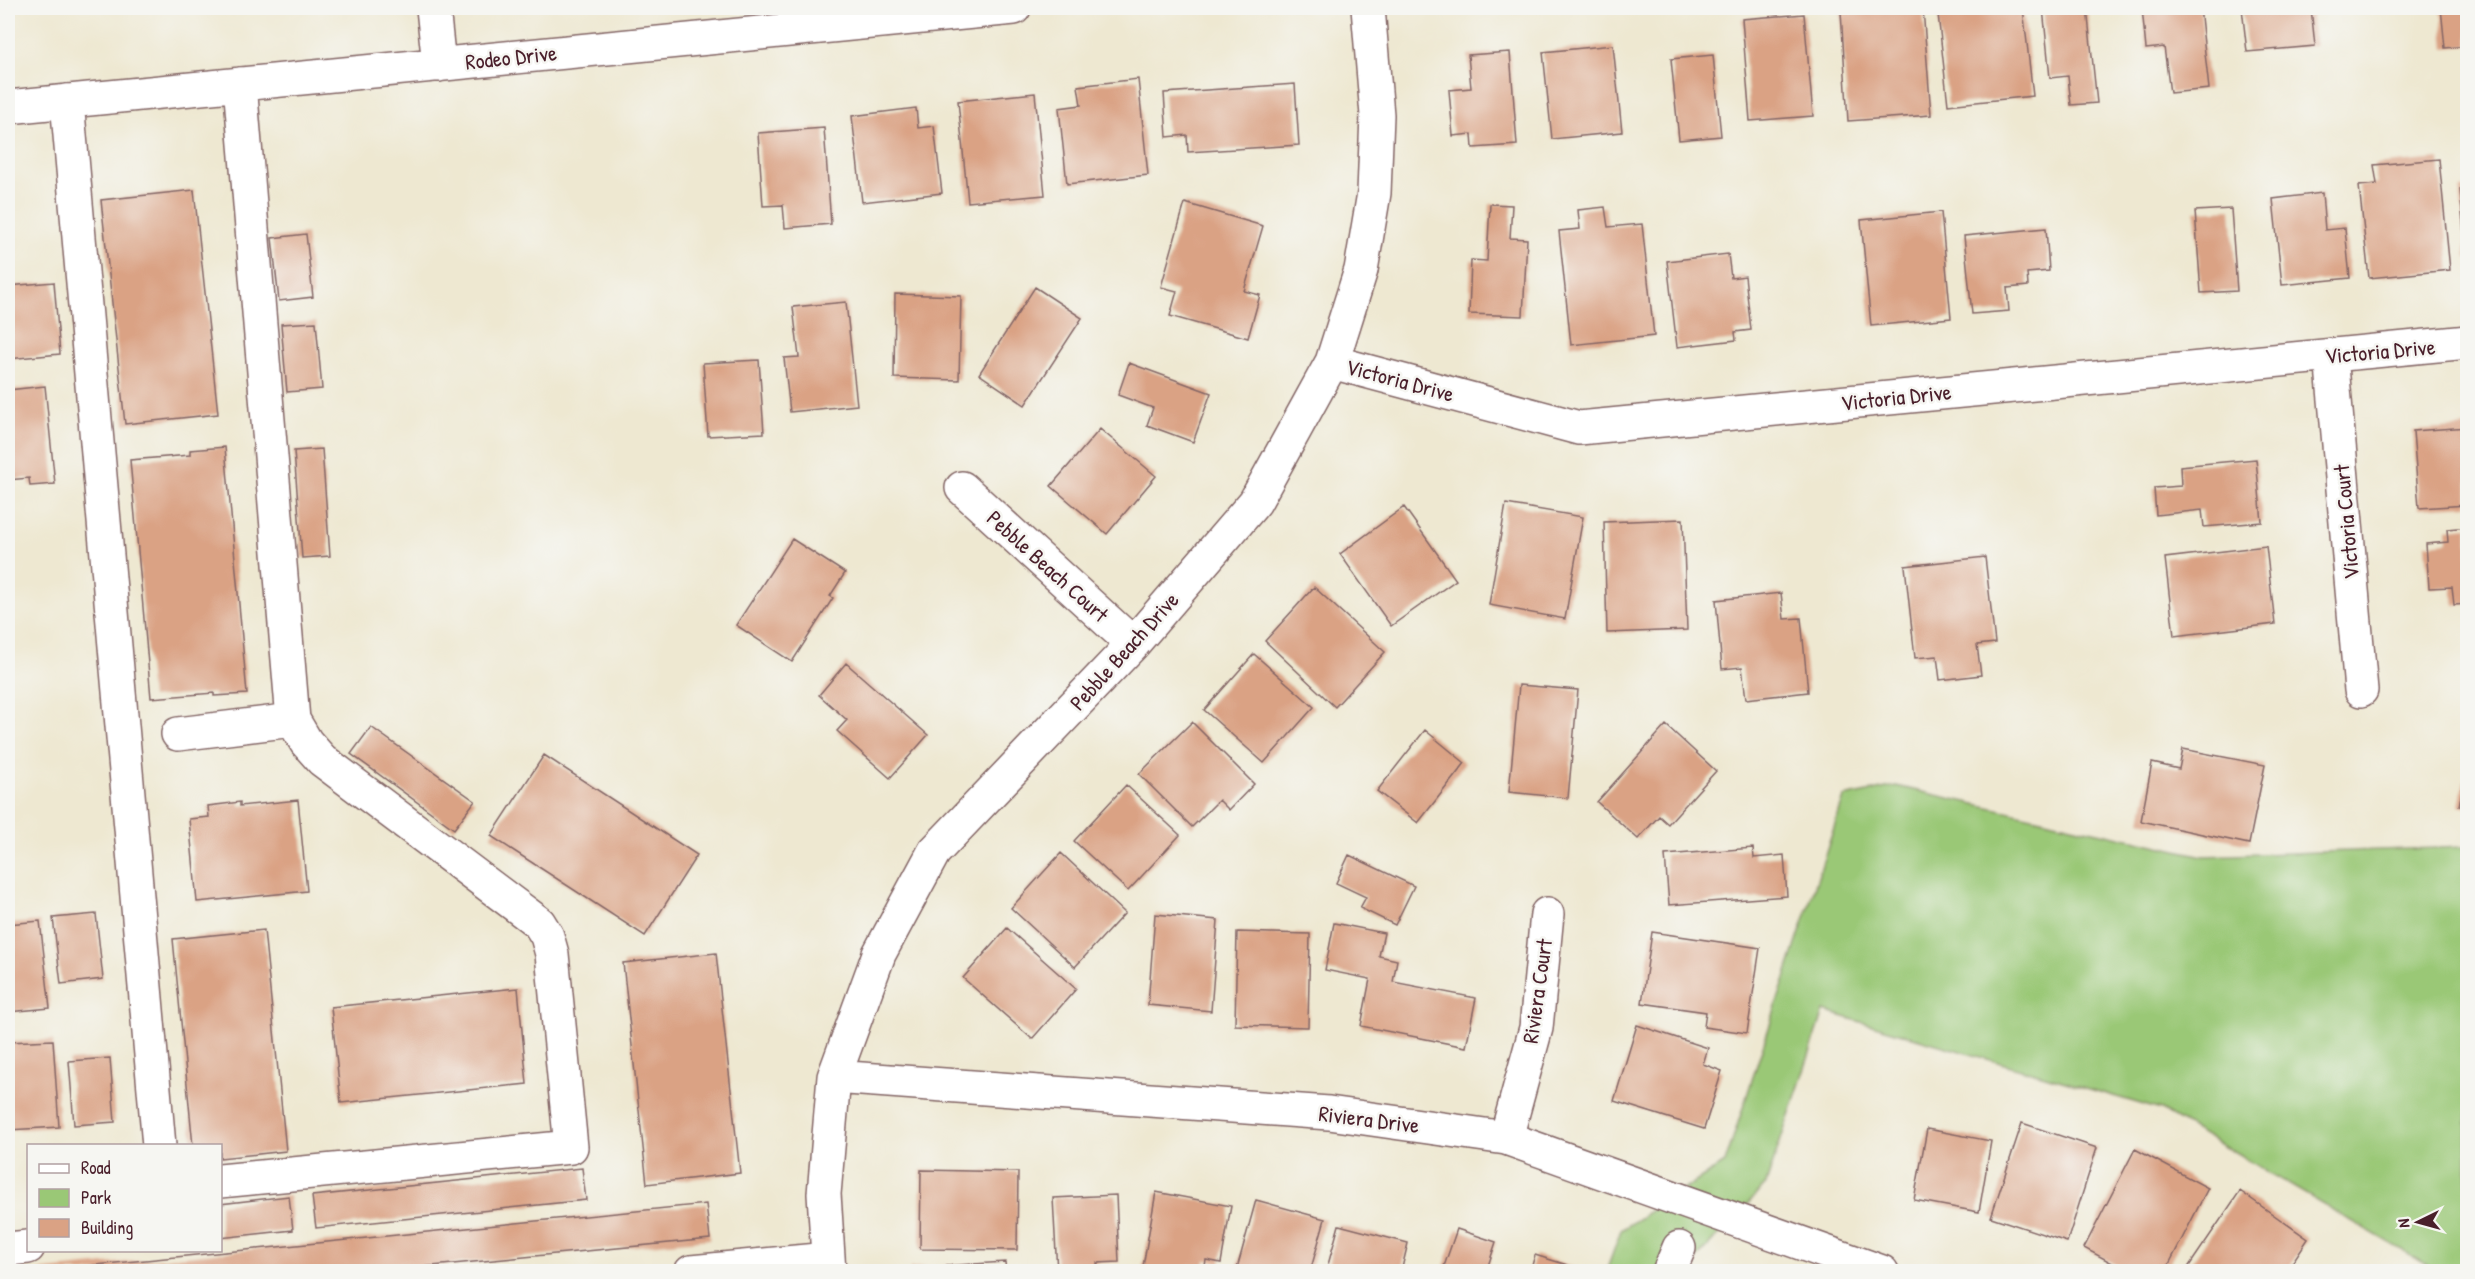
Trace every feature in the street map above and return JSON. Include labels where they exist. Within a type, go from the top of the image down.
[{"type":"street","points":[[433,8],[439,64]]},
{"type":"street","name":"Rodeo Drive","points":[[8,107],[1014,8]]},
{"type":"street","name":"Pebble Beach Drive","points":[[829,1265],[824,1194],[834,1077],[879,954],[934,852],[1133,644],[1255,502],[1332,362],[1361,270],[1374,193],[1377,116],[1368,8]]},
{"type":"street","points":[[222,1181],[571,1147],[552,954],[547,936],[539,923],[322,760],[306,742],[293,720],[240,84]]},
{"type":"street","points":[[67,101],[159,1144]]},
{"type":"street","name":"Victoria Drive","points":[[1332,362],[1579,428],[2468,342]]},
{"type":"street","name":"Victoria Court","points":[[2331,355],[2361,690]]},
{"type":"street","name":"Pebble Beach Court","points":[[963,488],[1133,644]]},
{"type":"street","points":[[178,734],[293,720]]},
{"type":"street","name":"Riviera Court","points":[[1506,1137],[1536,1028],[1547,914]]},
{"type":"street","name":"Riviera Drive","points":[[834,1077],[1329,1113],[1506,1137],[1882,1272]]},
{"type":"street","points":[[8,1249],[27,1247]]},
{"type":"street","points":[[691,1272],[829,1265]]},
{"type":"green space","points":[[1896,786],[2203,856],[2467,847],[2467,1271],[2436,1270],[2161,1110],[1824,1011],[1766,1184],[1685,1271],[1606,1272],[1621,1230],[1725,1163],[1844,797]]},
{"type":"building","points":[[1923,8],[1931,115],[1848,121],[1841,12]]},
{"type":"building","points":[[1995,8],[2023,8],[2033,96],[1948,105],[1938,14]]},
{"type":"building","points":[[2043,8],[2087,8],[2097,103],[2071,105],[2068,76],[2050,78]]},
{"type":"building","points":[[2142,8],[2200,8],[2209,89],[2170,93],[2164,47],[2146,49]]},
{"type":"building","points":[[2242,8],[2311,8],[2315,46],[2247,52]]},
{"type":"building","points":[[2441,8],[2468,8],[2468,46],[2445,48]]},
{"type":"building","points":[[1804,14],[1813,116],[1750,121],[1742,19]]},
{"type":"building","points":[[1613,45],[1622,132],[1552,139],[1543,52]]},
{"type":"building","points":[[1510,52],[1517,145],[1473,148],[1472,134],[1453,136],[1449,90],[1471,88],[1468,55]]},
{"type":"building","points":[[1713,55],[1721,136],[1679,140],[1671,59]]},
{"type":"building","points":[[1138,79],[1148,175],[1067,184],[1059,108],[1081,105],[1078,86]]},
{"type":"building","points":[[1295,84],[1299,145],[1188,152],[1187,135],[1167,137],[1164,93]]},
{"type":"building","points":[[1035,93],[1045,195],[968,202],[958,101]]},
{"type":"building","points":[[916,108],[918,128],[934,126],[942,193],[862,202],[852,116]]},
{"type":"building","points":[[824,128],[831,224],[785,228],[783,205],[763,206],[758,133]]},
{"type":"building","points":[[2439,159],[2450,270],[2369,278],[2359,186],[2377,184],[2374,165]]},
{"type":"building","points":[[2468,188],[2468,258],[2466,258],[2460,189]]},
{"type":"building","points":[[194,190],[218,414],[125,424],[101,200]]},
{"type":"building","points":[[2322,193],[2325,230],[2345,228],[2350,278],[2282,285],[2273,199]]},
{"type":"building","points":[[1185,203],[1263,226],[1244,291],[1260,295],[1248,338],[1170,316],[1177,291],[1161,287]]},
{"type":"building","points":[[1490,204],[1512,205],[1510,238],[1527,239],[1523,316],[1469,314],[1471,260],[1487,261]]},
{"type":"building","points":[[1605,207],[1608,227],[1642,224],[1654,336],[1571,345],[1559,231],[1580,229],[1578,210]]},
{"type":"building","points":[[2231,209],[2237,291],[2201,293],[2195,211]]},
{"type":"building","points":[[1941,212],[1951,318],[1871,326],[1861,220]]},
{"type":"building","points":[[2046,228],[2049,271],[2027,273],[2028,286],[2007,288],[2009,311],[1972,314],[1964,236]]},
{"type":"building","points":[[306,234],[313,297],[279,301],[272,238]]},
{"type":"building","points":[[1728,254],[1731,278],[1745,276],[1751,330],[1735,332],[1736,340],[1677,347],[1667,261]]},
{"type":"building","points":[[54,282],[60,354],[8,359],[8,286]]},
{"type":"building","points":[[1035,287],[1082,318],[1025,405],[979,374]]},
{"type":"building","points":[[895,294],[961,296],[959,380],[894,378]]},
{"type":"building","points":[[846,302],[857,405],[790,412],[784,358],[799,357],[793,307]]},
{"type":"building","points":[[316,322],[322,389],[287,392],[281,324]]},
{"type":"building","points":[[759,360],[764,433],[708,436],[703,363]]},
{"type":"building","points":[[1129,363],[1211,393],[1193,442],[1147,425],[1153,408],[1118,395]]},
{"type":"building","points":[[45,386],[55,484],[30,486],[29,478],[8,480],[8,390]]},
{"type":"building","points":[[2468,427],[2468,505],[2419,508],[2413,431]]},
{"type":"building","points":[[1100,429],[1156,476],[1107,534],[1051,486]]},
{"type":"building","points":[[225,447],[247,694],[214,696],[214,693],[151,698],[130,460],[190,455],[190,450]]},
{"type":"building","points":[[322,449],[330,556],[302,558],[294,451]]},
{"type":"building","points":[[2256,459],[2262,522],[2204,527],[2202,510],[2156,515],[2154,488],[2181,486],[2180,466]]},
{"type":"building","points":[[1506,504],[1583,517],[1565,619],[1489,605]]},
{"type":"building","points":[[1404,507],[1456,580],[1391,626],[1340,554]]},
{"type":"building","points":[[1683,519],[1687,630],[1607,633],[1604,522]]},
{"type":"building","points":[[2468,527],[2468,604],[2454,605],[2452,587],[2429,588],[2426,544],[2448,542],[2447,529]]},
{"type":"building","points":[[792,539],[845,573],[830,596],[833,598],[792,662],[736,625]]},
{"type":"building","points":[[2266,546],[2275,624],[2174,636],[2165,558]]},
{"type":"building","points":[[1985,557],[1995,643],[1977,645],[1981,675],[1940,680],[1937,656],[1915,658],[1905,566]]},
{"type":"building","points":[[1314,587],[1385,652],[1335,707],[1265,641]]},
{"type":"building","points":[[1781,593],[1784,619],[1801,618],[1808,692],[1746,699],[1742,667],[1722,669],[1716,600]]},
{"type":"building","points":[[1254,654],[1314,707],[1264,763],[1204,710]]},
{"type":"building","points":[[846,663],[928,735],[890,778],[837,731],[847,720],[819,695]]},
{"type":"building","points":[[1519,685],[1578,690],[1568,798],[1509,792]]},
{"type":"building","points":[[1192,722],[1254,784],[1229,810],[1219,800],[1192,827],[1139,774]]},
{"type":"building","points":[[1666,725],[1716,771],[1668,824],[1659,816],[1638,839],[1597,802]]},
{"type":"building","points":[[371,727],[475,801],[454,829],[351,754]]},
{"type":"building","points":[[1425,730],[1465,763],[1418,823],[1377,791]]},
{"type":"building","points":[[2183,749],[2265,765],[2249,844],[2141,821],[2152,763],[2179,769]]},
{"type":"building","points":[[544,755],[697,855],[645,936],[491,836]]},
{"type":"building","points":[[2466,772],[2468,772],[2468,808],[2459,806]]},
{"type":"building","points":[[1126,785],[1180,835],[1128,891],[1074,841]]},
{"type":"building","points":[[298,800],[307,891],[197,902],[189,819],[209,817],[208,806],[240,802],[240,806]]},
{"type":"building","points":[[1753,848],[1754,858],[1784,855],[1787,896],[1669,905],[1665,855]]},
{"type":"building","points":[[1061,853],[1125,913],[1075,967],[1011,908]]},
{"type":"building","points":[[1349,855],[1414,886],[1395,925],[1360,908],[1366,897],[1336,883]]},
{"type":"building","points":[[96,914],[103,979],[61,984],[53,918]]},
{"type":"building","points":[[1155,914],[1218,920],[1211,1011],[1148,1005]]},
{"type":"building","points":[[40,921],[50,1008],[8,1012],[8,924]]},
{"type":"building","points":[[1334,923],[1384,933],[1379,956],[1397,960],[1393,982],[1476,998],[1466,1047],[1361,1026],[1370,979],[1325,970]]},
{"type":"building","points":[[1007,928],[1076,989],[1032,1039],[963,978]]},
{"type":"building","points":[[264,930],[286,1151],[222,1158],[222,1144],[193,1144],[173,939]]},
{"type":"building","points":[[1237,932],[1310,934],[1308,1027],[1235,1025]]},
{"type":"building","points":[[1652,932],[1760,948],[1747,1033],[1704,1027],[1706,1012],[1642,1003]]},
{"type":"building","points":[[716,953],[740,1173],[647,1184],[623,963]]},
{"type":"building","points":[[518,988],[527,1084],[341,1103],[331,1007]]},
{"type":"building","points":[[1637,1025],[1708,1048],[1703,1064],[1722,1071],[1704,1129],[1614,1101]]},
{"type":"building","points":[[53,1040],[59,1127],[8,1130],[8,1042]]},
{"type":"building","points":[[110,1058],[115,1122],[74,1125],[69,1061]]},
{"type":"building","points":[[2022,1123],[2097,1148],[2067,1242],[1991,1217]]},
{"type":"building","points":[[1927,1129],[1991,1141],[1979,1212],[1914,1200]]},
{"type":"building","points":[[2135,1149],[2208,1188],[2165,1272],[2129,1272],[2084,1248]]},
{"type":"building","points":[[582,1168],[586,1200],[316,1228],[312,1196]]},
{"type":"building","points":[[921,1170],[1018,1172],[1017,1250],[920,1249]]},
{"type":"building","points":[[2240,1191],[2308,1239],[2286,1272],[2185,1272]]},
{"type":"building","points":[[1156,1192],[1231,1206],[1221,1263],[1206,1260],[1204,1272],[1142,1272]]},
{"type":"building","points":[[1116,1195],[1119,1262],[1097,1263],[1098,1272],[1057,1272],[1053,1198]]},
{"type":"building","points":[[289,1196],[293,1230],[222,1238],[222,1204]]},
{"type":"building","points":[[1256,1200],[1325,1219],[1310,1272],[1236,1272]]},
{"type":"building","points":[[706,1204],[710,1239],[370,1272],[26,1272]]},
{"type":"building","points":[[1339,1225],[1408,1243],[1401,1272],[1326,1272]]},
{"type":"building","points":[[1457,1229],[1496,1242],[1486,1272],[1442,1272]]},
{"type":"building","points":[[1535,1255],[1587,1271],[1587,1272],[1530,1272]]},
{"type":"building","points":[[1005,1262],[1006,1272],[910,1272],[910,1268]]}]
